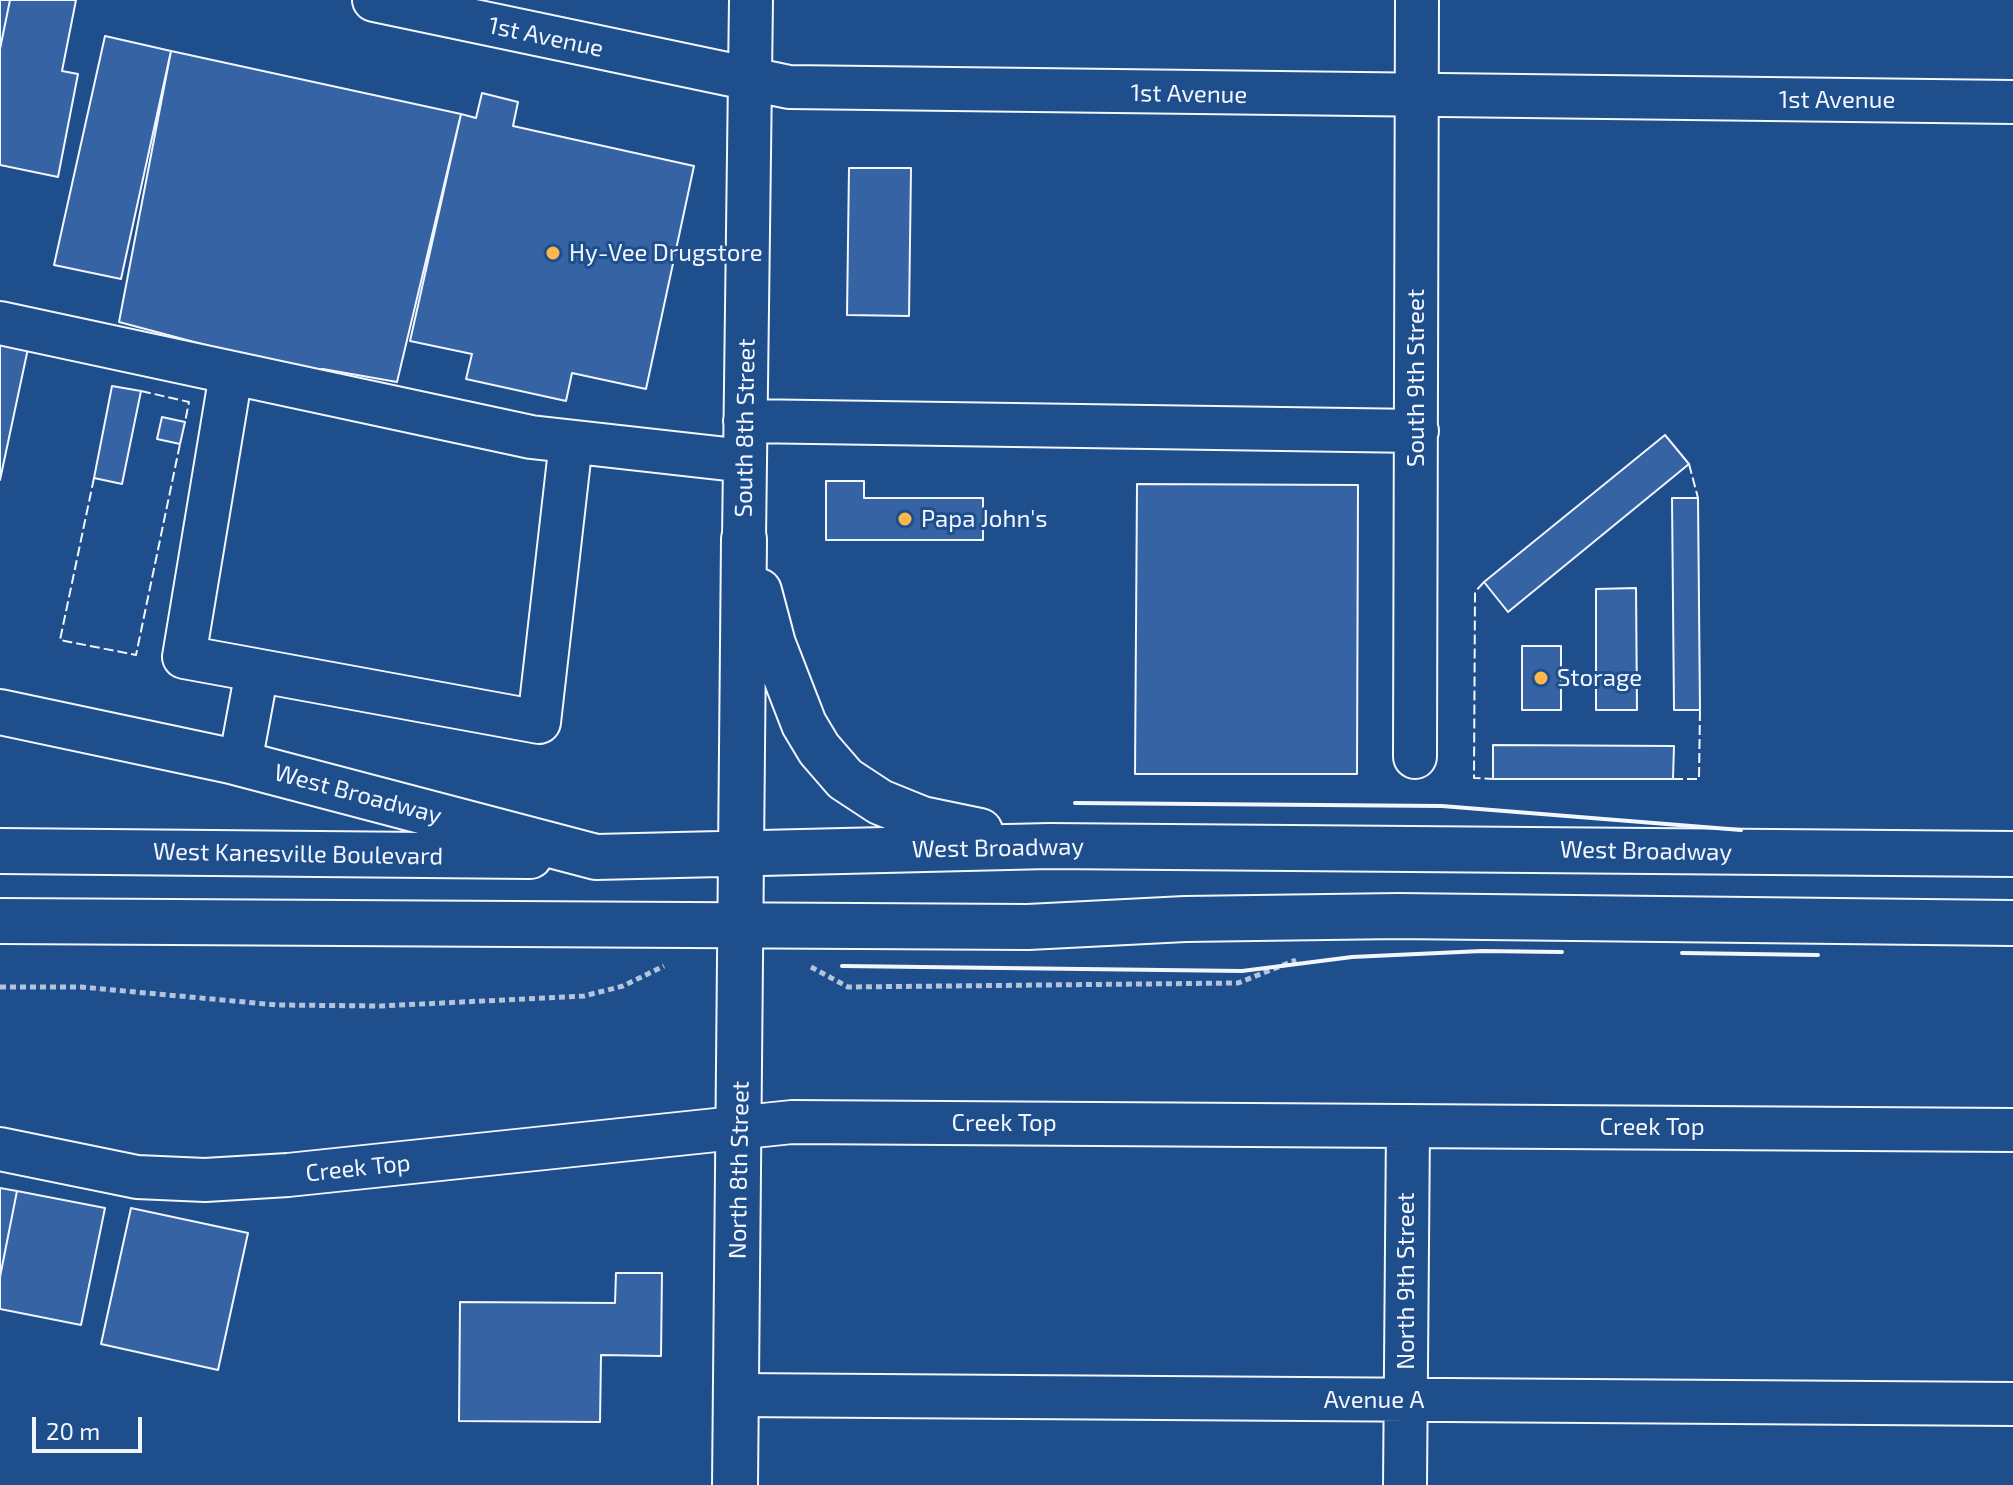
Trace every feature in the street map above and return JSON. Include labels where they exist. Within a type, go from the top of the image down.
[{"type":"main road","points":[[744,539],[773,644],[804,724],[819,749],[845,779],[880,802],[922,819],[1049,846]]},
{"type":"main road","name":"South 8th Street","points":[[744,539],[744,855]]},
{"type":"main road","name":"West Broadway","points":[[0,712],[240,763],[596,857],[1049,846],[2013,854]]},
{"type":"main road","name":"West Kanesville Boulevard","points":[[0,851],[596,857]]},
{"type":"main road","name":"North 8th Street","points":[[735,1485],[744,855]]},
{"type":"main road","points":[[0,921],[741,928],[1028,927],[1185,919],[1383,916],[2013,923]]},
{"type":"street","name":"1st Avenue","points":[[374,0],[789,87],[2013,102]]},
{"type":"street","name":"South 8th Street","points":[[744,539],[751,0]]},
{"type":"street","name":"South 9th Street","points":[[1415,757],[1417,0]]},
{"type":"street","points":[[0,323],[485,428],[571,442],[1417,431]]},
{"type":"street","points":[[231,374],[184,657],[539,722],[571,442]]},
{"type":"street","points":[[240,763],[257,671]]},
{"type":"street","name":"Creek Top","points":[[0,1149],[124,1175],[205,1180],[483,1156],[792,1122],[2013,1130]]},
{"type":"street","name":"North 9th Street","points":[[1405,1485],[1408,1126]]},
{"type":"street","name":"Avenue A","points":[[736,1395],[2013,1404]]},
{"type":"path","points":[[806,965],[848,987],[1238,983],[1305,956]]},
{"type":"path","points":[[0,987],[81,987],[277,1005],[381,1006],[584,996],[623,986],[668,964]]},
{"type":"building","points":[[0,0],[10,0],[0,49]]},
{"type":"building","points":[[10,0],[76,0],[62,71],[78,74],[58,177],[0,165],[0,49]]},
{"type":"building","points":[[105,36],[171,51],[121,279],[54,265]]},
{"type":"building","points":[[171,51],[461,114],[397,382],[323,369],[307,372],[119,322]]},
{"type":"building","name":"Hy-Vee Drugstore","points":[[482,93],[518,102],[513,126],[694,166],[646,389],[572,373],[566,401],[466,379],[472,354],[410,341],[461,114],[476,118]]},
{"type":"building","points":[[849,168],[911,168],[909,316],[847,315]]},
{"type":"building","points":[[0,333],[30,339],[0,480]]},
{"type":"building","points":[[112,386],[141,391],[122,484],[94,478]]},
{"type":"building","points":[[162,417],[185,422],[180,444],[157,439]]},
{"type":"building","points":[[1665,435],[1689,464],[1508,612],[1484,582]]},
{"type":"building","name":"Papa John's","points":[[826,481],[864,481],[864,498],[983,498],[983,540],[826,540]]},
{"type":"building","points":[[1137,484],[1358,485],[1357,774],[1135,774]]},
{"type":"building","points":[[1672,498],[1698,498],[1700,710],[1674,710]]},
{"type":"building","points":[[1636,588],[1637,710],[1596,710],[1596,589]]},
{"type":"building","name":"Storage","points":[[1522,646],[1561,646],[1561,710],[1522,710]]},
{"type":"building","points":[[1493,745],[1674,746],[1673,779],[1493,779]]},
{"type":"building","points":[[0,1188],[17,1191],[0,1277]]},
{"type":"building","points":[[17,1191],[105,1208],[81,1325],[0,1309],[0,1277]]},
{"type":"building","points":[[131,1208],[248,1233],[218,1370],[101,1344]]},
{"type":"building","points":[[616,1273],[662,1273],[661,1356],[601,1355],[600,1422],[459,1421],[460,1302],[615,1303]]},
{"type":"fence","points":[[141,391],[189,402],[185,422]]},
{"type":"fence","points":[[94,478],[60,640],[136,655],[180,444]]},
{"type":"fence","points":[[1689,464],[1698,498]]},
{"type":"fence","points":[[1484,582],[1475,592],[1474,778],[1493,779]]},
{"type":"fence","points":[[1673,779],[1699,779],[1700,710]]},
{"type":"wall","points":[[1075,803],[1442,806],[1741,830]]},
{"type":"wall","points":[[842,966],[1242,971],[1352,957],[1482,951],[1562,952]]},
{"type":"wall","points":[[1682,953],[1818,955]]},
{"type":"place","name":"Hy-Vee Drugstore","points":[[553,253]]},
{"type":"place","name":"Papa John's","points":[[905,519]]},
{"type":"place","name":"Storage","points":[[1541,678]]}]
